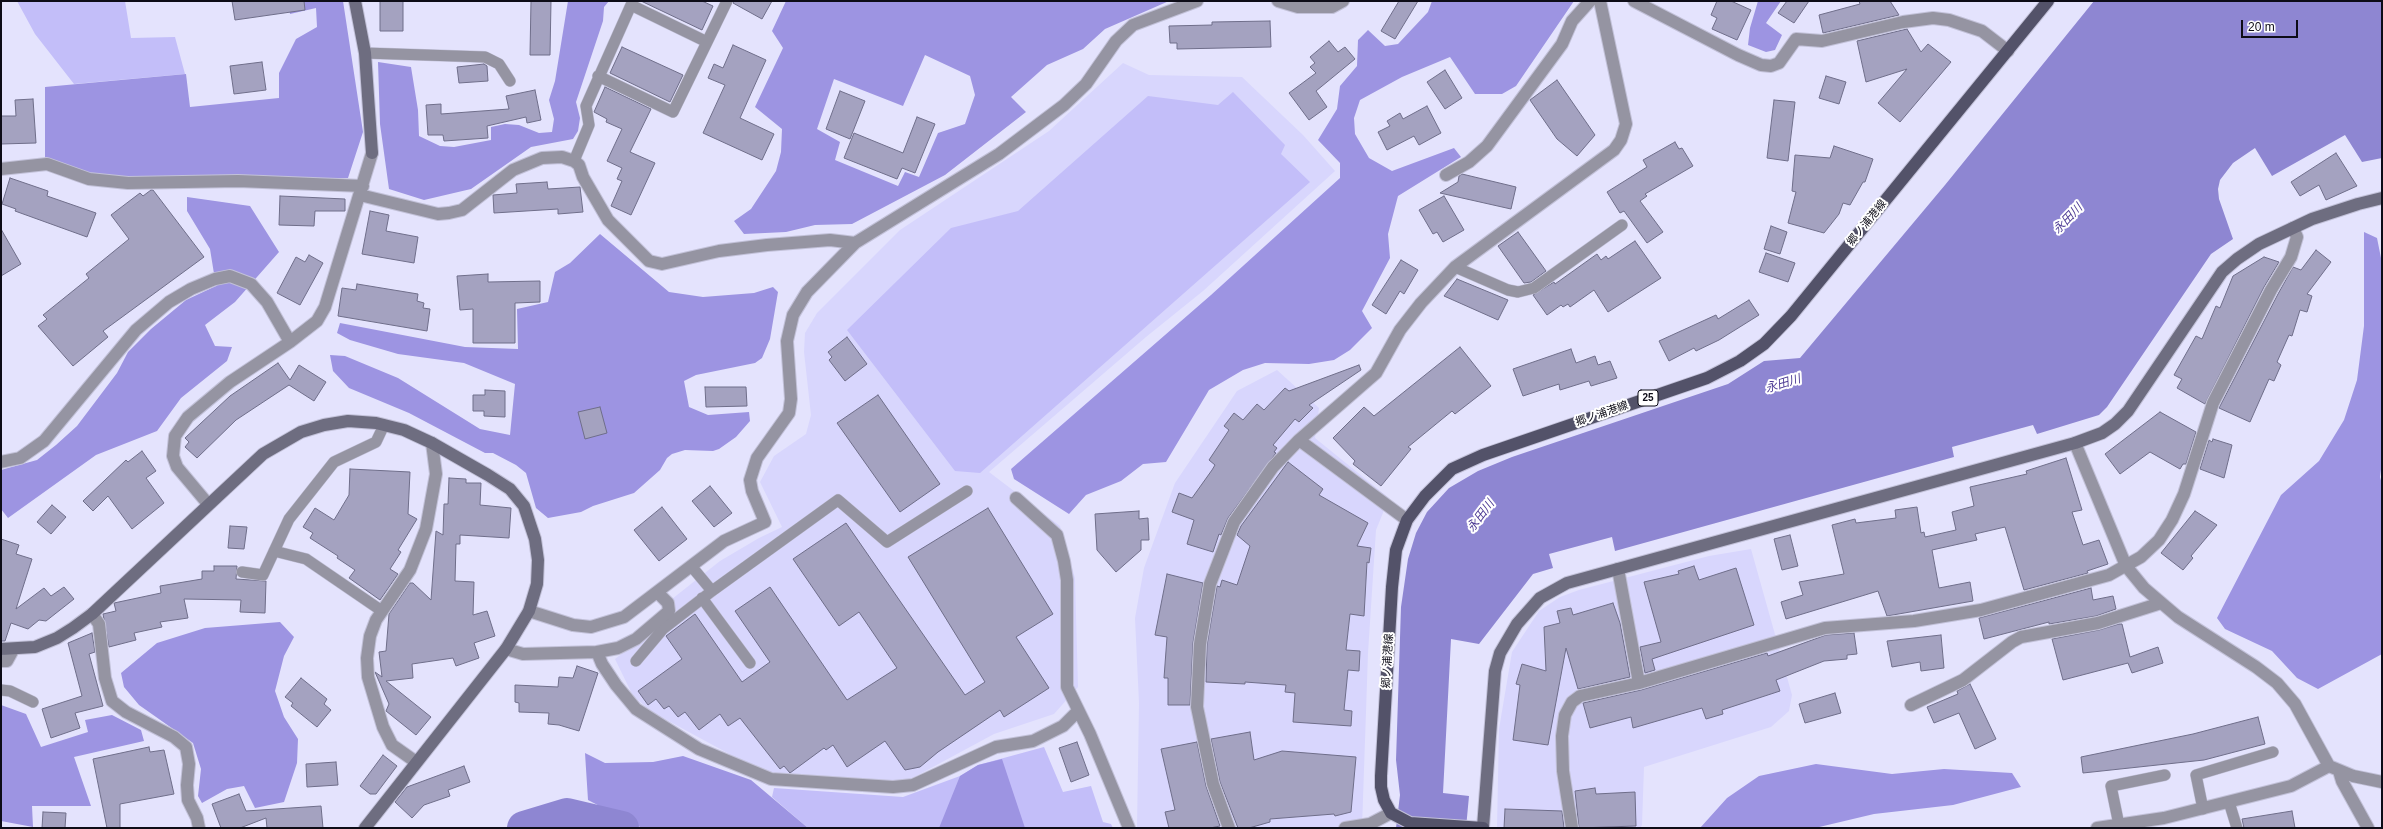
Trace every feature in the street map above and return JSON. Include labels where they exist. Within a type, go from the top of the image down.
[{"type":"main road","name":"郷ノ浦港線","points":[[1391,813],[1384,800],[1381,787],[1396,550],[1407,520],[1425,496],[1452,469],[1483,455],[1707,378],[1740,362],[1764,344],[1796,310],[2048,1]]},
{"type":"main road","points":[[1391,813],[1410,823],[1483,827]]},
{"type":"street","points":[[208,504],[177,467],[173,456],[175,436],[188,417],[230,382],[290,342],[317,321],[325,307],[361,191],[372,153],[365,53],[355,1]]},
{"type":"street","points":[[530,611],[574,625],[591,627],[624,617],[658,593],[724,541],[765,522],[752,491],[750,480],[756,458],[789,413],[791,399],[787,341],[793,315],[806,292],[855,243],[999,154],[1064,105],[1086,84],[1116,41],[1133,25],[1196,1]]},
{"type":"street","points":[[1278,1],[1298,7],[1332,7],[1343,1]]},
{"type":"street","points":[[1446,174],[1469,162],[1487,146],[1535,78],[1562,44],[1572,21],[1590,1]]},
{"type":"street","points":[[1229,828],[1212,784],[1197,708],[1200,644],[1205,609],[1210,584],[1234,522],[1257,487],[1299,440],[1376,373],[1400,330],[1421,302],[1455,267],[1614,150],[1621,140],[1626,124],[1600,1]]},
{"type":"street","points":[[1634,1],[1738,55],[1766,66],[1779,63],[1796,38],[1808,41],[1822,41],[1903,22],[1933,18],[1949,20],[1982,31],[2008,51]]},
{"type":"street","points":[[1,169],[47,164],[88,179],[128,183],[238,181],[361,191],[438,214],[462,210],[514,170],[542,158],[562,157],[574,161],[579,165],[583,177],[608,220],[648,261],[662,264],[719,251],[767,245],[830,240],[855,243]]},
{"type":"street","points":[[1483,827],[1494,678],[1500,653],[1517,624],[1540,598],[1567,583],[2075,443],[2102,433],[2115,424],[2128,411],[2222,272],[2237,259],[2259,244],[2293,228],[2358,204],[2382,198]]},
{"type":"street","points":[[1572,828],[1562,762],[1562,736],[1565,715],[1572,702],[1580,696],[1639,683],[1825,628],[1914,621],[1981,610],[2109,575],[2141,557],[2159,540],[2172,520],[2184,494],[2213,403],[2271,290],[2291,257],[2297,237],[2293,228]]},
{"type":"street","points":[[1,462],[20,458],[44,441],[136,330],[169,302],[191,289],[215,279],[230,276],[251,284],[267,302],[290,342]]},
{"type":"street","points":[[1,662],[6,661],[7,649],[35,647],[57,638],[92,614],[263,454],[302,432],[324,425],[348,421],[384,425],[404,430],[432,443],[488,474],[510,489],[524,506],[535,539],[538,560],[537,584],[530,611],[506,648],[365,828]]},
{"type":"street","points":[[1299,440],[1407,520]]},
{"type":"street","points":[[416,762],[392,745],[383,727],[368,677],[370,636],[376,620],[410,570],[426,529],[436,474],[432,443]]},
{"type":"street","points":[[2075,443],[2126,566],[2161,603],[2197,630],[2256,667],[2277,683],[2295,704],[2342,781],[2368,828]]},
{"type":"street","points":[[1016,498],[1057,535],[1067,580],[1067,687],[1128,828]]},
{"type":"street","points":[[1618,569],[1639,683]]},
{"type":"street","points":[[506,648],[523,654],[597,652],[618,648],[636,639],[669,611],[668,604],[658,593]]},
{"type":"street","points":[[1911,705],[1963,680],[2012,642],[2021,638],[2098,623],[2161,603]]},
{"type":"street","points":[[92,614],[98,624],[106,678],[112,701],[126,712],[174,737],[186,748],[189,764],[187,785],[188,800],[197,818],[198,828]]},
{"type":"street","points":[[597,652],[602,664],[616,685],[636,709],[699,749],[771,779],[893,787],[913,785],[996,747],[1033,741],[1063,726],[1078,711]]},
{"type":"street","points":[[2097,828],[2164,818],[2202,809],[2291,786],[2334,769],[2382,782]]},
{"type":"street","points":[[1344,828],[1370,826],[1391,813]]},
{"type":"lane","points":[[598,76],[673,112],[727,1]]},
{"type":"lane","points":[[574,161],[589,125],[586,106],[598,76],[631,5],[707,42]]},
{"type":"lane","points":[[365,53],[485,57],[499,64],[510,81]]},
{"type":"lane","points":[[1455,267],[1508,290],[1518,292],[1534,288],[1622,225]]},
{"type":"lane","points":[[242,572],[263,575],[289,519],[334,462],[376,442],[384,425]]},
{"type":"lane","points":[[636,662],[663,629],[702,598],[838,500],[886,542],[967,491]]},
{"type":"lane","points":[[274,551],[306,559],[382,611]]},
{"type":"lane","points":[[692,567],[712,591]]},
{"type":"lane","points":[[702,598],[750,663]]},
{"type":"lane","points":[[1,690],[10,691],[33,702]]},
{"type":"lane","points":[[2202,809],[2196,775],[2273,752]]},
{"type":"lane","points":[[2119,825],[2111,786],[2165,775]]},
{"type":"lane","points":[[2229,802],[2237,828]]},
{"type":"shaded area","points":[[17,1],[125,1],[131,38],[175,37],[185,74],[74,84],[35,34]]},
{"type":"shaded area","points":[[288,1],[343,1],[363,132],[348,178],[110,179],[45,159],[45,87],[186,74],[190,107],[279,98],[279,73],[296,39],[317,27],[316,8],[290,14]]},
{"type":"shaded area","points":[[568,1],[609,1],[604,7],[603,21],[576,102],[580,118],[578,131],[573,139],[531,147],[471,189],[424,200],[389,189],[380,124],[378,62],[411,67],[418,110],[419,136],[440,146],[454,147],[491,140],[491,127],[505,124],[519,125],[539,133],[552,132],[554,119],[549,100],[555,81]]},
{"type":"shaded area","points":[[786,1],[1169,1],[1105,29],[1083,49],[1047,65],[1011,97],[1026,112],[945,175],[852,224],[815,225],[786,232],[744,234],[734,221],[751,209],[776,171],[781,152],[782,129],[755,107],[783,48],[772,31]],"holes":[[[925,55],[970,76],[975,95],[965,124],[938,133],[919,177],[905,172],[898,186],[835,160],[840,142],[817,129],[834,79],[903,106]]]},
{"type":"shaded area","points":[[1432,1],[1574,1],[1516,86],[1502,94],[1475,94],[1450,57],[1402,77],[1360,100],[1354,118],[1355,134],[1369,158],[1392,171],[1454,148],[1461,157],[1398,196],[1388,234],[1390,258],[1362,311],[1372,328],[1350,350],[1334,360],[1309,364],[1265,363],[1243,370],[1209,390],[1166,462],[1143,464],[1121,481],[1086,495],[1069,514],[1014,479],[1011,469],[1211,295],[1340,178],[1340,163],[1318,140],[1337,109],[1340,86],[1357,66],[1358,40],[1368,30],[1385,46],[1398,44],[1428,12]]},
{"type":"shaded area","points":[[1758,1],[1781,1],[1766,23],[1782,35],[1775,50],[1766,52],[1748,45],[1750,28]]},
{"type":"shaded area","points":[[1123,63],[1149,75],[1242,77],[1303,135],[1335,171],[1203,291],[1146,337],[989,472],[1060,526],[1075,578],[1078,687],[1054,714],[994,734],[907,781],[783,777],[746,763],[652,712],[633,696],[615,659],[674,612],[672,599],[720,561],[759,538],[782,527],[760,482],[774,456],[806,434],[811,415],[804,352],[805,333],[817,313],[900,230],[1049,131]]},
{"type":"shaded area","points":[[1233,92],[1285,145],[1281,154],[1310,182],[980,473],[955,471],[847,330],[951,228],[1018,211],[1148,96],[1218,105]]},
{"type":"shaded area","points":[[187,197],[250,206],[279,252],[235,302],[205,325],[215,346],[232,347],[227,361],[181,398],[157,431],[96,455],[8,518],[1,509],[1,470],[37,460],[56,445],[77,426],[117,373],[128,352],[151,329],[186,300],[216,286],[210,249],[187,211]]},
{"type":"shaded area","points":[[2364,232],[2377,238],[2382,263],[2382,462],[2380,477],[2382,484],[2382,654],[2318,689],[2297,678],[2272,651],[2225,629],[2217,618],[2281,495],[2319,461],[2344,420],[2357,380],[2364,326]]},
{"type":"shaded area","points":[[600,234],[669,292],[703,297],[754,293],[773,287],[778,292],[770,339],[762,358],[755,363],[696,375],[684,381],[689,407],[708,415],[749,412],[750,421],[736,437],[719,449],[713,451],[685,450],[672,454],[667,458],[660,470],[634,493],[593,506],[581,512],[548,518],[536,508],[526,473],[516,465],[493,453],[485,453],[409,413],[349,388],[333,371],[330,355],[345,356],[398,378],[480,429],[510,435],[515,384],[464,363],[398,354],[350,340],[337,333],[340,323],[465,347],[518,349],[517,309],[548,302],[555,272],[570,263]]},
{"type":"shaded area","points":[[1277,370],[1319,408],[1315,438],[1389,498],[1376,530],[1368,653],[1362,828],[1137,828],[1139,703],[1135,618],[1144,568],[1175,483],[1237,391]]},
{"type":"shaded area","points":[[1751,549],[1792,695],[1789,711],[1771,727],[1644,767],[1642,825],[1640,828],[1497,828],[1499,729],[1512,652],[1539,611],[1560,597],[1579,590],[1709,556]]},
{"type":"shaded area","points":[[280,622],[294,637],[284,656],[275,691],[284,717],[298,739],[297,763],[284,802],[255,808],[244,786],[227,789],[202,803],[198,796],[201,769],[193,743],[139,705],[124,687],[121,673],[157,643],[205,628]]},
{"type":"shaded area","points":[[1,705],[26,714],[41,747],[88,732],[85,720],[112,715],[141,730],[144,741],[74,757],[91,806],[32,806],[33,827],[1,821]]},
{"type":"shaded area","points":[[1044,747],[1063,792],[1091,786],[1103,822],[1111,824],[1113,828],[808,828],[772,797],[774,788],[903,797],[960,776],[978,765]]},
{"type":"shaded area","points":[[585,753],[605,763],[653,762],[683,756],[751,780],[808,828],[642,828],[588,800]]},
{"type":"shaded area","points":[[1002,759],[1025,828],[939,828],[960,776],[978,765]]},
{"type":"shaded area","points":[[1816,764],[1892,774],[1944,769],[2012,773],[2021,787],[1953,805],[1874,814],[1815,828],[1700,828],[1727,798],[1759,776]]},
{"type":"water","points":[[2094,1],[2382,1],[2382,158],[2362,162],[2345,135],[2272,176],[2255,148],[2233,163],[2220,180],[2218,189],[2219,199],[2233,239],[2211,254],[2107,407],[2099,415],[2037,434],[2033,425],[1952,447],[1954,457],[1615,551],[1612,537],[1549,554],[1553,568],[1533,574],[1479,644],[1451,639],[1443,793],[1469,796],[1466,828],[1396,828],[1400,795],[1396,760],[1401,607],[1408,559],[1416,533],[1427,512],[1449,488],[1478,471],[1512,457],[1728,384],[1764,361],[1800,358],[1945,185]]},
{"type":"building","points":[[232,1],[304,1],[305,10],[235,20]]},
{"type":"building","points":[[380,1],[403,1],[403,31],[380,31]]},
{"type":"building","points":[[531,1],[551,1],[550,55],[530,55]]},
{"type":"building","points":[[641,1],[702,1],[713,6],[702,30]]},
{"type":"building","points":[[734,1],[772,1],[762,19],[733,3]]},
{"type":"building","points":[[1399,1],[1418,1],[1395,39],[1381,31]]},
{"type":"building","points":[[1717,1],[1731,1],[1751,10],[1737,40],[1712,29],[1717,18],[1711,15]]},
{"type":"building","points":[[1787,1],[1809,1],[1794,23],[1778,13]]},
{"type":"building","points":[[1859,1],[1890,1],[1899,15],[1823,33],[1819,15],[1860,4]]},
{"type":"building","points":[[1270,21],[1271,47],[1177,49],[1177,43],[1170,43],[1169,26],[1212,25],[1212,22]]},
{"type":"building","points":[[1907,29],[1921,52],[1928,44],[1951,62],[1900,122],[1878,103],[1907,69],[1866,82],[1857,41]]},
{"type":"building","points":[[1329,41],[1338,52],[1345,47],[1355,59],[1316,91],[1327,107],[1309,120],[1289,93],[1316,73],[1310,67],[1315,63],[1310,57]]},
{"type":"building","points":[[733,45],[766,60],[740,118],[774,134],[762,160],[703,133],[725,85],[708,78],[714,64],[723,68]]},
{"type":"building","points":[[622,47],[683,75],[670,102],[610,73]]},
{"type":"building","points":[[262,62],[266,90],[234,94],[230,66]]},
{"type":"building","points":[[484,64],[487,66],[488,81],[459,83],[457,67]]},
{"type":"building","points":[[1445,70],[1462,98],[1445,109],[1427,82]]},
{"type":"building","points":[[1826,76],[1846,82],[1839,104],[1819,98]]},
{"type":"building","points":[[1557,80],[1595,135],[1577,156],[1557,139],[1530,100]]},
{"type":"building","points":[[605,87],[651,109],[630,152],[655,163],[631,215],[611,206],[622,181],[617,179],[622,168],[607,161],[622,129],[606,122],[607,119],[594,112]]},
{"type":"building","points":[[535,90],[541,120],[527,123],[526,117],[487,126],[488,138],[444,141],[443,135],[428,135],[426,105],[441,104],[441,114],[509,109],[506,96]]},
{"type":"building","points":[[840,91],[865,101],[850,139],[826,129]]},
{"type":"building","points":[[33,99],[36,143],[1,144],[1,116],[16,116],[15,100]]},
{"type":"building","points":[[1774,100],[1795,102],[1788,161],[1767,158]]},
{"type":"building","points":[[1427,106],[1441,133],[1419,145],[1414,136],[1387,150],[1378,132],[1390,126],[1387,121],[1400,113],[1403,119]]},
{"type":"building","points":[[917,117],[935,124],[915,173],[902,168],[897,179],[844,158],[854,133],[903,153]]},
{"type":"building","points":[[1675,142],[1679,149],[1682,148],[1693,166],[1645,194],[1647,196],[1640,201],[1663,232],[1647,243],[1624,211],[1620,213],[1607,192],[1647,167],[1643,160]]},
{"type":"building","points":[[1834,146],[1873,159],[1865,182],[1863,182],[1850,205],[1843,203],[1839,214],[1824,233],[1788,223],[1796,192],[1792,191],[1795,155],[1830,158]]},
{"type":"building","points":[[2336,153],[2357,186],[2326,200],[2319,185],[2300,196],[2291,182]]},
{"type":"building","points":[[1462,174],[1516,187],[1511,209],[1440,193],[1458,182],[1459,176]]},
{"type":"building","points":[[10,178],[48,191],[47,196],[96,213],[87,237],[15,211],[16,209],[2,204]]},
{"type":"building","points":[[547,182],[548,189],[580,187],[583,212],[558,214],[558,209],[494,213],[493,195],[517,193],[516,184]]},
{"type":"building","points":[[153,190],[204,257],[103,331],[108,337],[73,366],[38,326],[47,319],[43,315],[89,278],[86,274],[129,239],[111,215],[140,193],[143,196]]},
{"type":"building","points":[[280,196],[345,199],[345,211],[315,211],[314,226],[279,225]]},
{"type":"building","points":[[1444,196],[1464,230],[1443,242],[1437,232],[1433,234],[1419,210]]},
{"type":"building","points":[[370,211],[389,215],[386,231],[418,237],[414,263],[362,254]]},
{"type":"building","points":[[1771,226],[1787,232],[1780,254],[1764,249]]},
{"type":"building","points":[[1,229],[21,264],[1,276]]},
{"type":"building","points":[[1518,232],[1546,271],[1531,282],[1524,283],[1498,246]]},
{"type":"building","points":[[1635,241],[1661,278],[1608,312],[1594,290],[1570,307],[1568,304],[1563,307],[1561,305],[1547,315],[1533,295],[1554,282],[1555,284],[1597,254],[1601,260],[1606,256],[1608,259]]},
{"type":"building","points":[[2316,250],[2331,262],[2307,294],[2312,296],[2307,312],[2300,310],[2292,336],[2289,335],[2277,362],[2281,365],[2274,381],[2269,379],[2250,422],[2219,408],[2293,267],[2301,270]]},
{"type":"building","points":[[1766,253],[1795,263],[1788,282],[1759,272]]},
{"type":"building","points":[[309,255],[323,263],[300,305],[277,293],[296,257],[305,262]]},
{"type":"building","points":[[2264,257],[2279,262],[2264,287],[2205,404],[2177,388],[2182,379],[2174,375],[2196,336],[2202,339],[2216,306],[2220,308],[2233,276]]},
{"type":"building","points":[[1401,260],[1418,270],[1404,294],[1400,291],[1386,314],[1372,305]]},
{"type":"building","points":[[488,274],[488,282],[540,281],[540,302],[515,303],[515,343],[473,343],[473,309],[460,310],[457,276]]},
{"type":"building","points":[[1457,279],[1508,300],[1498,320],[1444,296]]},
{"type":"building","points":[[357,284],[418,294],[417,301],[424,303],[423,308],[430,309],[427,331],[338,316],[342,288],[356,290]]},
{"type":"building","points":[[1749,300],[1759,315],[1719,340],[1696,351],[1694,348],[1669,361],[1659,341],[1716,315],[1718,319]]},
{"type":"building","points":[[847,337],[867,364],[845,381],[829,360],[832,357],[828,352]]},
{"type":"building","points":[[1460,347],[1491,386],[1455,414],[1452,411],[1408,447],[1411,449],[1381,486],[1353,464],[1355,461],[1333,438],[1364,407],[1374,416]]},
{"type":"building","points":[[1571,349],[1576,363],[1595,356],[1598,365],[1610,361],[1617,378],[1591,386],[1589,381],[1560,390],[1559,384],[1523,396],[1513,369]]},
{"type":"building","points":[[278,363],[290,380],[299,365],[326,382],[314,401],[289,385],[236,420],[197,458],[185,447],[189,442],[185,438],[230,396]]},
{"type":"building","points":[[1359,365],[1361,370],[1309,405],[1313,408],[1299,422],[1295,419],[1273,445],[1277,448],[1274,452],[1276,453],[1228,518],[1221,535],[1219,534],[1213,552],[1187,544],[1194,520],[1172,512],[1179,493],[1192,498],[1212,470],[1215,465],[1209,460],[1229,430],[1224,426],[1234,413],[1243,420],[1257,404],[1264,410],[1285,388],[1289,391]]},
{"type":"building","points":[[705,387],[746,387],[747,406],[706,407]]},
{"type":"building","points":[[485,390],[505,391],[505,417],[484,416],[484,411],[473,411],[473,395],[485,395]]},
{"type":"building","points":[[878,395],[940,484],[900,512],[837,423]]},
{"type":"building","points":[[600,407],[607,433],[585,439],[578,412]]},
{"type":"building","points":[[2160,412],[2196,432],[2186,464],[2183,464],[2180,469],[2150,452],[2120,474],[2105,454]]},
{"type":"building","points":[[2213,439],[2232,445],[2224,478],[2200,469],[2209,440],[2212,442]]},
{"type":"building","points":[[142,451],[156,471],[146,478],[164,503],[132,529],[108,496],[93,511],[83,501],[126,460],[128,462]]},
{"type":"building","points":[[2066,458],[2082,510],[2072,512],[2083,545],[2099,540],[2108,564],[2087,571],[2088,573],[2024,590],[2005,527],[1975,534],[1977,540],[1932,550],[1939,588],[1970,582],[1973,601],[1887,616],[1878,591],[1786,619],[1781,602],[1803,595],[1799,582],[1844,574],[1832,525],[1855,519],[1856,523],[1896,518],[1895,510],[1917,507],[1921,533],[1924,532],[1925,537],[1956,530],[1952,512],[1974,506],[1970,487],[2027,474],[2026,471]]},
{"type":"building","points":[[1288,462],[1323,489],[1319,495],[1368,523],[1357,546],[1371,548],[1369,563],[1367,562],[1364,616],[1350,614],[1346,650],[1360,651],[1359,671],[1348,670],[1344,710],[1352,711],[1351,726],[1293,722],[1295,693],[1285,692],[1286,685],[1245,682],[1245,684],[1206,682],[1207,645],[1217,586],[1220,587],[1222,580],[1237,585],[1250,546],[1237,535],[1241,526]]},
{"type":"building","points":[[350,469],[410,472],[408,514],[417,519],[398,550],[401,552],[390,569],[398,574],[380,600],[349,578],[355,570],[337,558],[338,556],[310,538],[313,533],[303,527],[315,508],[334,520],[349,495]]},
{"type":"building","points":[[449,478],[466,479],[466,483],[481,483],[480,505],[511,508],[509,538],[460,535],[460,544],[456,544],[455,581],[474,582],[473,615],[487,611],[495,636],[474,643],[479,658],[456,666],[453,658],[412,664],[413,678],[386,681],[431,717],[416,735],[386,711],[389,704],[375,672],[382,677],[379,652],[386,651],[389,614],[410,583],[413,583],[431,600],[436,531],[443,535],[444,504],[448,504]]},
{"type":"building","points":[[710,486],[732,513],[714,527],[692,501]]},
{"type":"building","points":[[52,505],[66,517],[51,534],[37,522]]},
{"type":"building","points":[[662,507],[687,539],[659,561],[634,530]]},
{"type":"building","points":[[988,508],[1053,614],[1016,637],[1049,688],[1004,717],[1000,710],[938,752],[920,767],[905,770],[885,741],[847,767],[833,745],[826,750],[824,748],[790,773],[784,766],[780,769],[740,718],[728,726],[720,714],[699,730],[685,712],[678,717],[669,706],[664,709],[656,699],[648,705],[638,691],[682,659],[666,636],[695,614],[742,682],[770,662],[735,611],[770,587],[847,700],[897,668],[859,612],[839,626],[793,559],[846,523],[965,695],[985,682],[908,557]]},
{"type":"building","points":[[1139,511],[1139,519],[1148,518],[1149,540],[1141,540],[1141,550],[1116,572],[1097,550],[1095,514]]},
{"type":"building","points":[[2195,511],[2217,525],[2191,556],[2193,558],[2183,570],[2161,553]]},
{"type":"building","points":[[230,526],[247,527],[244,549],[228,548]]},
{"type":"building","points":[[1790,535],[1798,566],[1782,570],[1774,539]]},
{"type":"building","points":[[1,539],[19,545],[16,554],[32,559],[16,609],[44,588],[51,596],[64,587],[74,599],[46,621],[39,620],[28,629],[11,623],[5,641],[1,641]]},
{"type":"building","points":[[214,566],[237,566],[236,579],[266,581],[265,613],[240,612],[241,600],[184,599],[188,618],[160,622],[162,627],[134,633],[136,640],[109,647],[103,614],[116,611],[114,603],[161,593],[160,586],[202,579],[202,571],[214,571]]},
{"type":"building","points":[[1694,566],[1699,580],[1736,568],[1754,625],[1652,659],[1655,670],[1645,673],[1640,647],[1661,642],[1644,582],[1679,574],[1678,571]]},
{"type":"building","points":[[1167,574],[1203,583],[1193,643],[1190,705],[1168,705],[1168,678],[1164,678],[1167,637],[1155,635]]},
{"type":"building","points":[[2091,588],[2093,600],[2113,596],[2116,609],[2096,616],[2049,624],[2049,622],[1984,639],[1979,618]]},
{"type":"building","points":[[1613,603],[1620,623],[1630,677],[1578,689],[1566,648],[1548,745],[1513,740],[1520,685],[1516,684],[1522,664],[1546,671],[1544,627],[1560,623],[1557,611],[1571,608],[1573,615]]},
{"type":"building","points":[[2122,624],[2130,657],[2158,647],[2163,663],[2132,673],[2128,663],[2063,680],[2052,639],[2099,630]]},
{"type":"building","points":[[92,633],[95,652],[89,654],[103,706],[75,713],[80,728],[51,738],[42,709],[82,696],[68,643]]},
{"type":"building","points":[[1854,633],[1857,654],[1847,655],[1847,659],[1824,661],[1776,680],[1780,691],[1722,710],[1723,714],[1706,719],[1702,708],[1633,728],[1631,717],[1590,728],[1583,703],[1641,690],[1767,653],[1768,656],[1826,635]]},
{"type":"building","points":[[1941,635],[1944,668],[1921,671],[1920,662],[1892,667],[1887,641]]},
{"type":"building","points":[[577,666],[598,673],[579,731],[559,725],[548,724],[549,713],[519,712],[519,703],[515,702],[515,685],[558,687],[559,677],[573,678]]},
{"type":"building","points":[[301,678],[327,699],[324,704],[331,710],[317,727],[291,706],[293,703],[285,697]]},
{"type":"building","points":[[1970,684],[1996,739],[1975,749],[1959,713],[1934,723],[1927,707],[1958,694],[1957,691]]},
{"type":"building","points":[[1835,693],[1841,713],[1805,723],[1799,704]]},
{"type":"building","points":[[2258,717],[2265,744],[2204,760],[2083,773],[2081,757],[2193,734]]},
{"type":"building","points":[[1250,732],[1254,760],[1282,751],[1356,757],[1351,812],[1335,816],[1334,814],[1270,819],[1270,822],[1249,828],[1238,828],[1220,782],[1211,739]]},
{"type":"building","points":[[1077,742],[1089,775],[1071,782],[1059,748]]},
{"type":"building","points":[[1197,742],[1206,786],[1220,826],[1210,828],[1169,828],[1165,812],[1175,810],[1161,749]]},
{"type":"building","points":[[149,747],[150,752],[164,750],[174,794],[120,804],[120,828],[107,828],[93,759]]},
{"type":"building","points":[[383,755],[397,766],[376,794],[370,794],[360,786]]},
{"type":"building","points":[[336,762],[338,785],[307,787],[306,764]]},
{"type":"building","points":[[464,766],[470,782],[448,790],[450,796],[424,805],[412,818],[395,802],[407,787]]},
{"type":"building","points":[[1595,788],[1596,794],[1635,792],[1636,826],[1579,828],[1575,791]]},
{"type":"building","points":[[239,794],[246,811],[321,806],[323,828],[267,828],[266,818],[240,828],[221,828],[212,804]]},
{"type":"building","points":[[1505,809],[1562,811],[1564,828],[1504,828]]},
{"type":"building","points":[[2292,811],[2295,828],[2244,828],[2242,819]]},
{"type":"building","points":[[43,812],[66,813],[65,828],[42,828]]},
{"type":"waterway","name":"永田川","points":[[524,828],[567,815],[622,828]]}]
